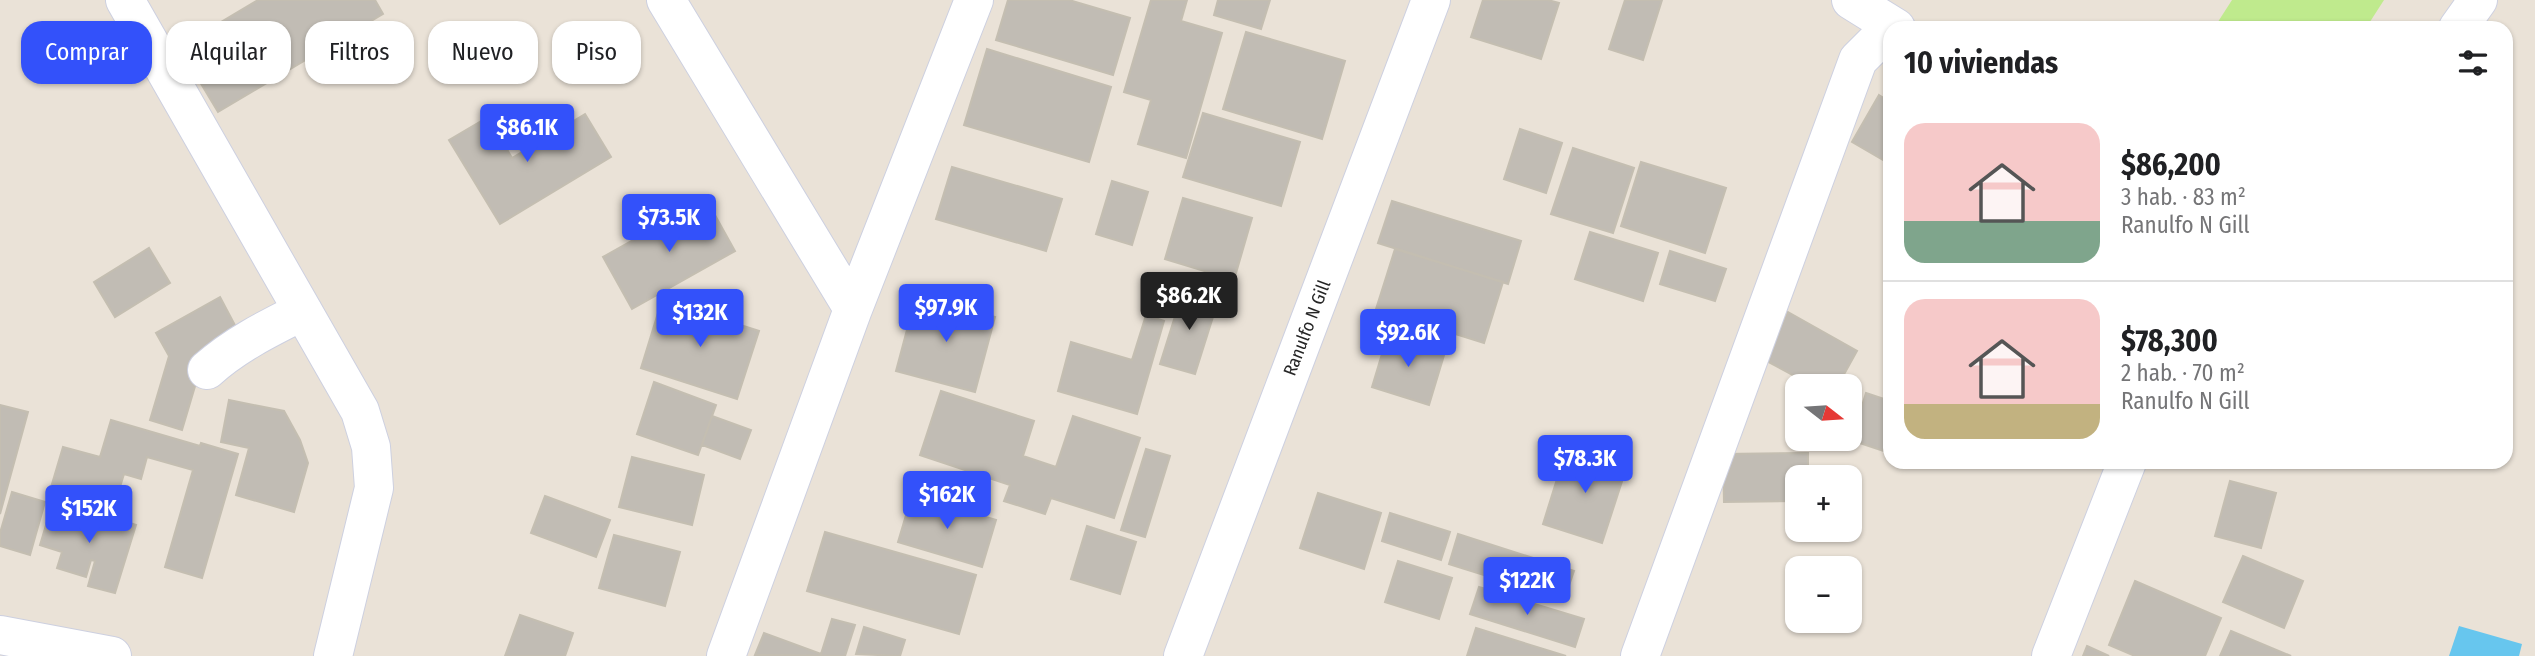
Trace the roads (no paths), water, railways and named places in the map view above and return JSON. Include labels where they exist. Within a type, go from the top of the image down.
[{"type":"street","points":[[125,0],[360,411],[371,447],[374,488],[333,656]]},
{"type":"street","points":[[666,0],[853,309]]},
{"type":"street","points":[[726,656],[853,309],[974,0]]},
{"type":"street","name":"Ranulfo N Gill","points":[[1183,656],[1431,0]]},
{"type":"street","points":[[1851,0],[1894,21]]},
{"type":"street","points":[[2463,21],[2478,0]]},
{"type":"street","points":[[1640,656],[1858,60],[1883,35]]},
{"type":"street","points":[[207,370],[223,355],[251,337],[303,311]]},
{"type":"street","points":[[2051,656],[2124,469]]},
{"type":"street","points":[[0,635],[112,656]]},
{"type":"water","points":[[2459,626],[2522,644],[2519,656],[2449,656]]}]
